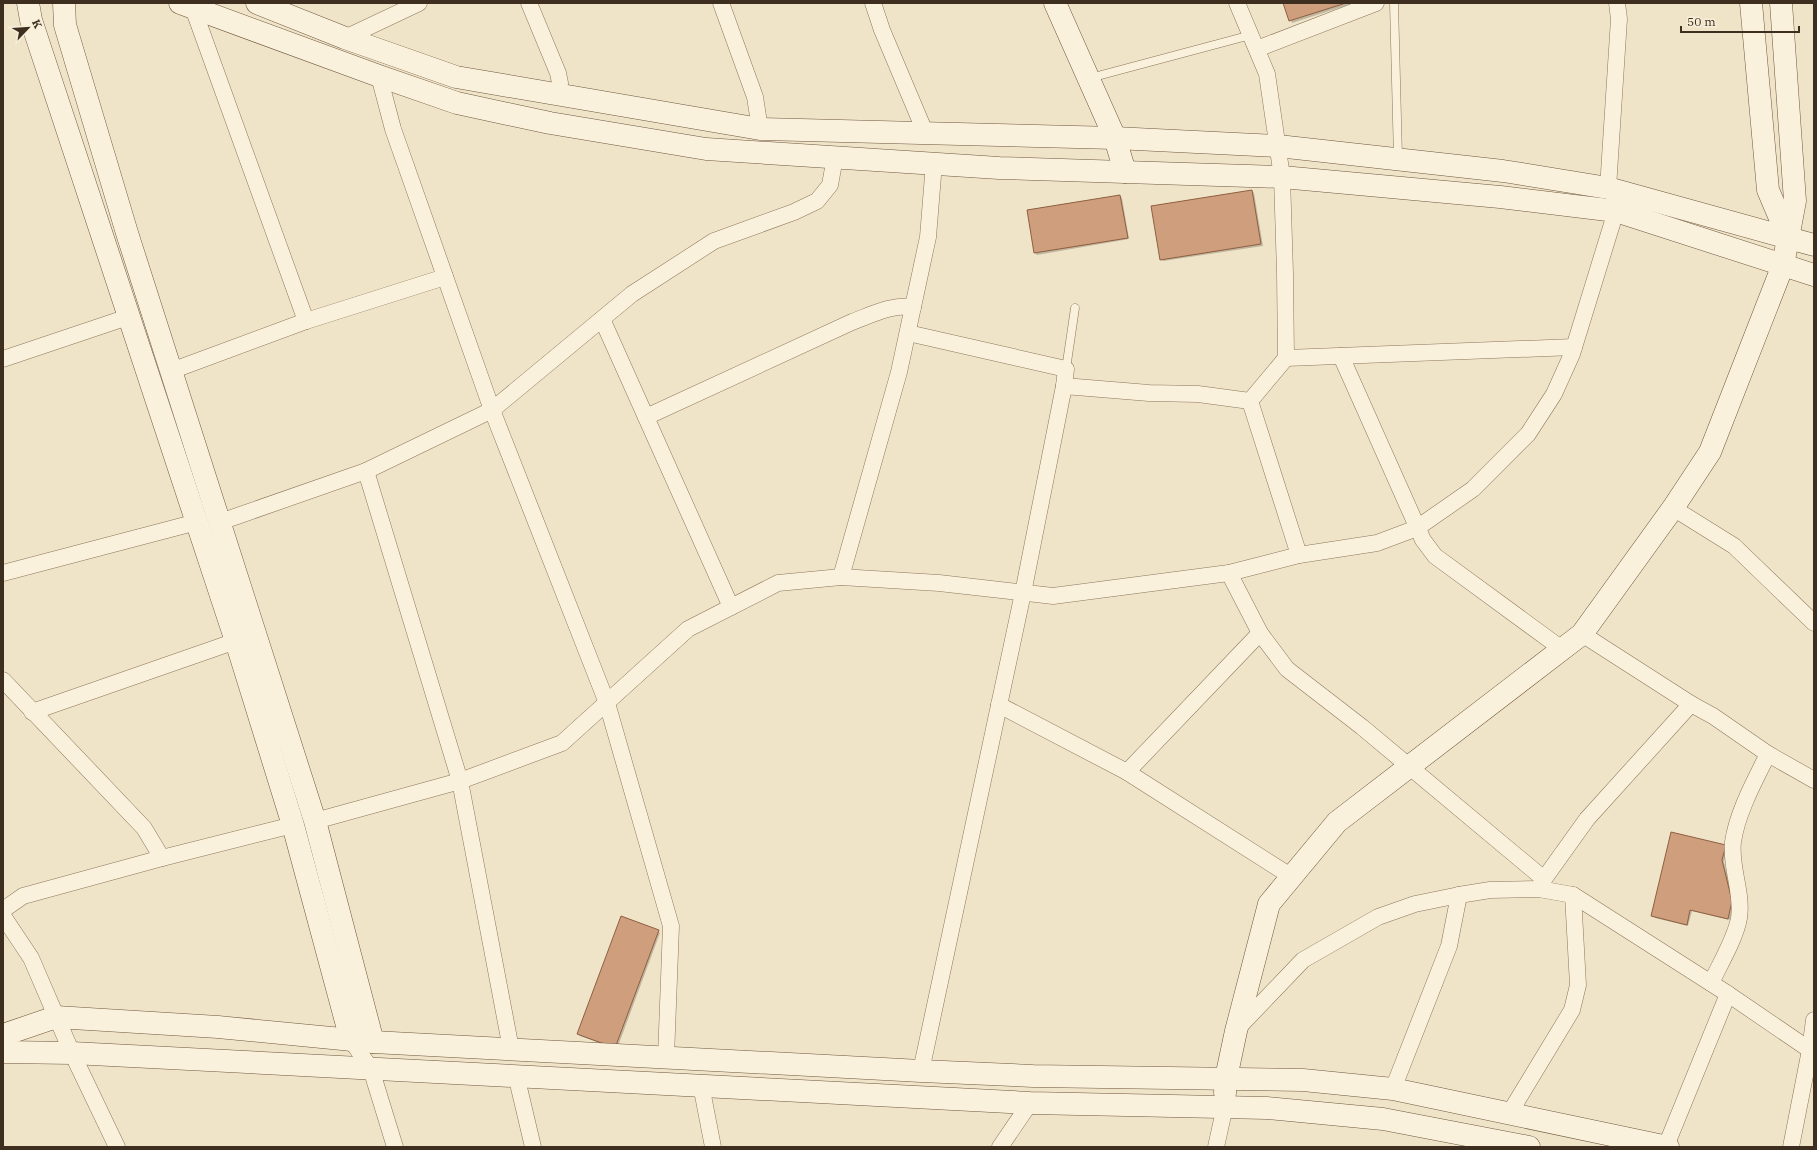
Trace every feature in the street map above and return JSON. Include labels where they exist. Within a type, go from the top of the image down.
[{"type":"street","points":[[28,3],[31,20],[236,641],[293,825],[351,1040],[371,1069],[395,1147]]},
{"type":"street","points":[[64,3],[65,25],[127,233],[315,821],[373,1042],[371,1069]]},
{"type":"street","points":[[257,3],[345,38],[456,77],[760,129],[1115,138],[1278,146],[1398,159],[1503,171],[1608,188],[1814,245]]},
{"type":"street","points":[[345,38],[420,3]]},
{"type":"street","points":[[529,3],[558,73],[560,83],[558,95]]},
{"type":"street","points":[[721,3],[755,97],[760,129]]},
{"type":"street","points":[[873,3],[882,30],[925,132]]},
{"type":"street","points":[[1055,3],[1115,138],[1125,172]]},
{"type":"street","points":[[1237,3],[1267,74],[1282,177],[1286,358],[1250,401]]},
{"type":"street","points":[[1254,42],[1376,3]]},
{"type":"street","points":[[1608,188],[1619,19],[1617,3]]},
{"type":"street","points":[[1751,3],[1768,190],[1788,237]]},
{"type":"street","points":[[1216,1147],[1225,1106],[1226,1078],[1236,1030],[1269,904],[1337,822],[1582,634],[1673,508],[1710,452],[1783,265],[1795,201],[1781,3]]},
{"type":"street","points":[[186,6],[306,321]]},
{"type":"street","points":[[186,6],[379,76],[457,102],[550,123],[706,149],[934,163],[1125,172],[1282,177],[1500,197],[1616,211],[1814,275]]},
{"type":"street","points":[[379,76],[393,129],[492,410],[607,703],[671,926],[666,1057]]},
{"type":"street","points":[[220,522],[366,472],[492,410],[632,294],[714,241],[794,212],[817,201],[830,185],[835,157]]},
{"type":"street","points":[[841,577],[899,372],[908,333],[928,238],[934,163]]},
{"type":"street","points":[[315,821],[460,781],[562,743],[688,629],[778,582],[841,577],[939,583],[1053,596],[1230,573],[1300,555],[1377,542],[1417,528],[1473,489],[1528,434],[1554,394],[1574,347],[1616,211]]},
{"type":"street","points":[[171,371],[306,321],[445,277]]},
{"type":"street","points":[[646,417],[852,322],[884,310],[905,306],[913,307]]},
{"type":"street","points":[[3,359],[128,317]]},
{"type":"street","points":[[602,319],[731,607]]},
{"type":"street","points":[[908,333],[1066,369],[1064,386],[1023,593],[921,1071]]},
{"type":"street","points":[[1286,358],[1574,347]]},
{"type":"street","points":[[1341,356],[1417,528],[1423,540],[1435,556],[1562,649]]},
{"type":"street","points":[[1064,386],[1149,393],[1198,394],[1250,401]]},
{"type":"street","points":[[1250,401],[1300,555]]},
{"type":"street","points":[[366,472],[460,781],[511,1049]]},
{"type":"street","points":[[1673,508],[1734,546],[1814,623]]},
{"type":"street","points":[[3,573],[197,522]]},
{"type":"street","points":[[1230,573],[1260,634],[1288,668],[1409,766],[1541,884],[1573,895],[1728,994],[1810,1050]]},
{"type":"street","points":[[1127,772],[1260,634]]},
{"type":"street","points":[[1582,634],[1691,704],[1713,716],[1768,754],[1814,780]]},
{"type":"street","points":[[32,712],[236,641]]},
{"type":"street","points":[[3,680],[144,828],[162,858]]},
{"type":"street","points":[[1236,1030],[1304,960],[1378,917],[1415,904],[1459,895],[1541,884],[1587,819],[1691,704]]},
{"type":"street","points":[[999,705],[1127,772],[1292,877]]},
{"type":"street","points":[[1711,983],[1730,944],[1739,918],[1738,894],[1733,854],[1736,831],[1748,796],[1768,754]]},
{"type":"street","points":[[3,910],[23,896],[162,858],[293,825]]},
{"type":"street","points":[[1393,1089],[1448,946],[1459,895]]},
{"type":"street","points":[[1509,1114],[1572,1010],[1578,985],[1573,895]]},
{"type":"street","points":[[3,916],[31,958],[72,1053],[117,1147]]},
{"type":"street","points":[[3,1035],[56,1017],[218,1027],[373,1042],[921,1071],[1034,1076],[1303,1080],[1393,1089],[1667,1147],[1728,994]]},
{"type":"street","points":[[1791,1147],[1810,1050],[1814,1020]]},
{"type":"street","points":[[3,1052],[72,1053],[516,1075],[1030,1103],[1267,1108],[1345,1114],[1420,1125],[1491,1143],[1529,1147]]},
{"type":"street","points":[[516,1075],[533,1147]]},
{"type":"street","points":[[701,1085],[713,1147]]},
{"type":"street","points":[[1000,1147],[1030,1103]]},
{"type":"lane","points":[[1394,3],[1398,159]]},
{"type":"lane","points":[[1089,78],[1254,42]]},
{"type":"lane","points":[[1066,369],[1075,308]]},
{"type":"building","points":[[1283,3],[1346,3],[1289,21]]},
{"type":"building","points":[[1252,190],[1261,244],[1160,260],[1151,206]]},
{"type":"building","points":[[1120,195],[1128,238],[1034,253],[1027,210]]},
{"type":"building","points":[[1671,832],[1726,845],[1722,860],[1732,901],[1728,919],[1690,910],[1687,925],[1651,916]]},
{"type":"building","points":[[621,916],[659,930],[615,1048],[577,1034]]}]
